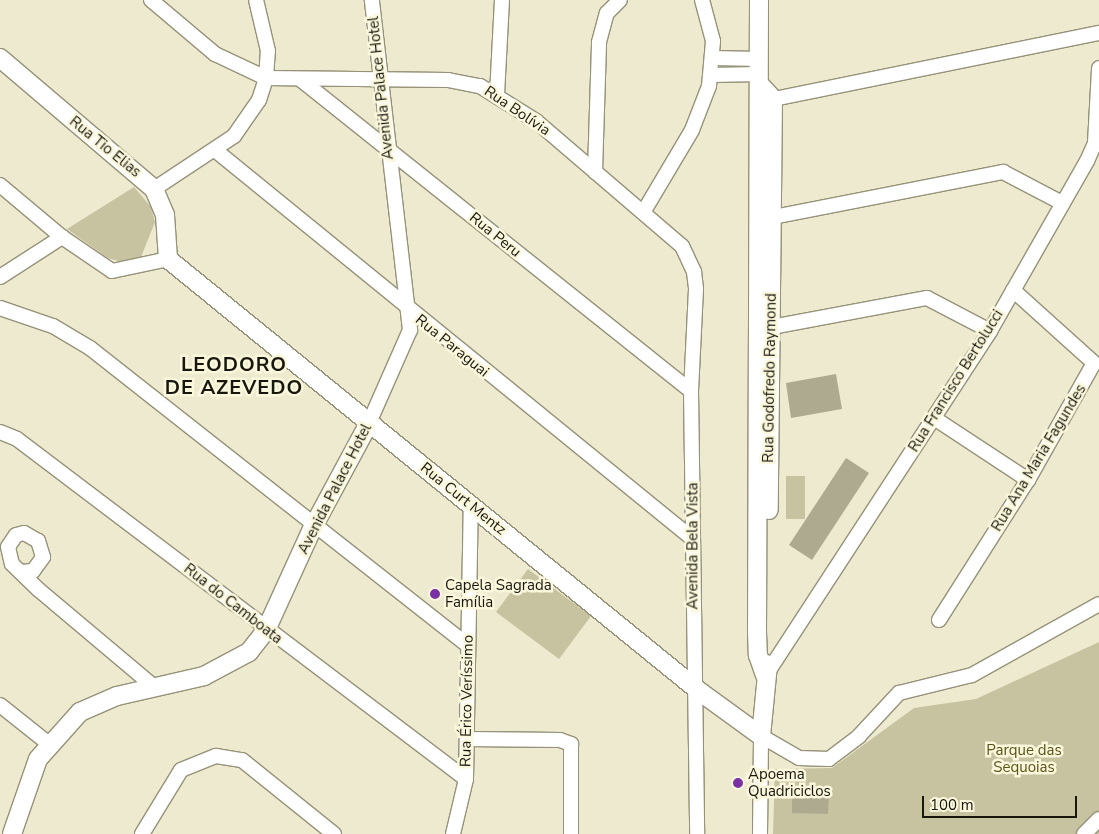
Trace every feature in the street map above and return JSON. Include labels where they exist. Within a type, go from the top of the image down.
[{"type":"main road","name":"Rua Godofredo Raymond","points":[[759,0],[766,218],[758,655],[765,675],[761,736]]},
{"type":"main road","name":"Rua Tio Elias","points":[[0,58],[154,190],[165,214],[168,259]]},
{"type":"main road","name":"Rua Curt Mentz","points":[[168,259],[698,691],[761,736]]},
{"type":"main road","name":"Avenida Palace Hotel","points":[[12,834],[22,795],[48,743],[94,704],[153,686],[204,676],[238,662],[266,630],[313,527],[369,423]]},
{"type":"street","points":[[151,0],[215,54],[266,78]]},
{"type":"street","points":[[154,190],[215,150],[245,126],[266,78],[268,51],[256,0]]},
{"type":"street","name":"Avenida Palace Hotel","points":[[369,423],[405,350],[409,312],[387,149],[372,0]]},
{"type":"street","points":[[497,95],[502,0]]},
{"type":"street","points":[[595,172],[599,42],[607,13],[620,0]]},
{"type":"street","points":[[644,211],[692,130],[712,75],[713,58],[702,0]]},
{"type":"street","points":[[712,75],[763,84],[1099,32]]},
{"type":"street","points":[[713,58],[763,84]]},
{"type":"street","name":"Rua Francisco Bertolucci","points":[[765,675],[990,331],[1062,203],[1095,143],[1099,68]]},
{"type":"street","name":"Rua Bolívia","points":[[266,78],[448,80],[497,95],[644,211],[674,237],[690,259]]},
{"type":"street","name":"Rua Peru","points":[[300,79],[692,390]]},
{"type":"street","name":"Rua Paraguai","points":[[215,150],[409,312],[692,539]]},
{"type":"street","points":[[766,218],[1004,172],[1062,203]]},
{"type":"street","points":[[0,185],[62,237],[112,270],[168,259]]},
{"type":"street","points":[[0,277],[62,237]]},
{"type":"street","name":"Avenida Bela Vista","points":[[690,259],[696,289],[692,390],[692,539],[698,691],[697,834]]},
{"type":"street","name":"Rua Ana Maria Fagundes","points":[[939,620],[1028,480],[1094,362],[1012,290]]},
{"type":"street","points":[[763,329],[927,298],[990,331]]},
{"type":"street","points":[[0,308],[53,326],[90,348],[313,527],[468,645]]},
{"type":"street","points":[[934,418],[1028,480]]},
{"type":"street","name":"Rua do Camboata","points":[[0,432],[54,466],[266,630],[466,779]]},
{"type":"street","name":"Rua Érico Veríssimo","points":[[453,834],[466,779],[471,506]]},
{"type":"street","points":[[20,572],[33,571],[40,564],[42,548],[32,535],[24,534],[11,540],[9,558],[20,572],[153,686]]},
{"type":"street","points":[[761,736],[799,758],[829,759],[843,751],[899,693],[972,676],[1094,607],[1099,593]]},
{"type":"street","points":[[0,705],[48,743]]},
{"type":"street","name":"Rua Godofredo Raymond","points":[[760,834],[761,736]]},
{"type":"street","points":[[467,739],[560,740],[571,744],[571,834]]},
{"type":"street","points":[[142,834],[181,770],[216,756],[242,760],[334,834]]},
{"type":"street","points":[[1084,834],[1099,819]]},
{"type":"green space","points":[[134,187],[151,207],[155,222],[141,257],[125,263],[108,258],[67,229]]},
{"type":"green space","points":[[786,476],[805,476],[805,519],[786,519]]},
{"type":"green space","points":[[528,569],[591,616],[559,659],[496,612]]},
{"type":"green space","name":"Parque das Sequoias","points":[[1099,642],[1099,834],[773,834],[775,769],[832,768],[914,708],[976,699]]},
{"type":"building","points":[[836,374],[842,409],[791,418],[786,383]]},
{"type":"building","points":[[846,458],[869,473],[812,560],[789,545]]},
{"type":"building","points":[[792,795],[829,795],[828,814],[792,813]]},
{"type":"place","name":"Capela Sagrada Família","points":[[435,594]]},
{"type":"place","name":"Apoema Quadriciclos","points":[[738,783]]},
{"type":"district","name":"LEODORO DE AZEVEDO","points":[[234,376]]}]
